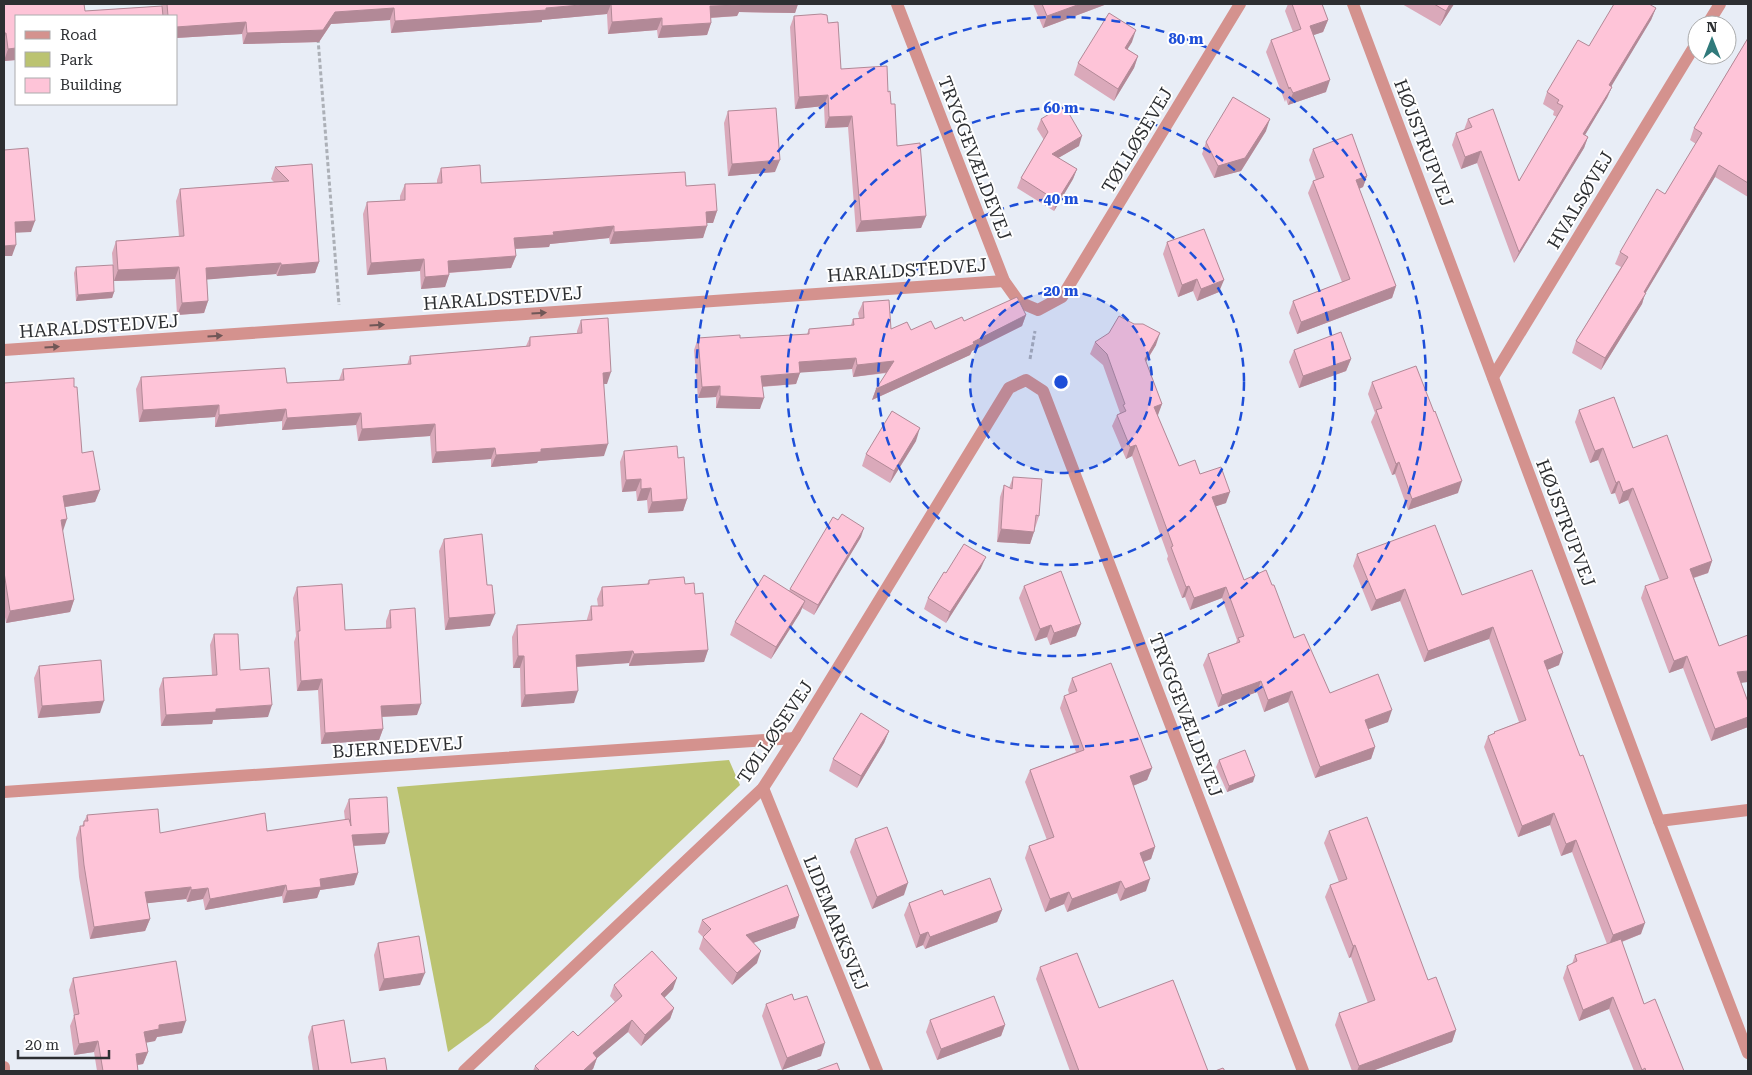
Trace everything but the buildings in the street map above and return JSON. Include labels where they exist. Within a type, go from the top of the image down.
[{"type":"street","name":"TRYGGEVÆLDEVEJ","points":[[897,4],[1004,281],[1019,302],[1038,310]]},
{"type":"street","name":"TØLLØSEVEJ","points":[[1038,310],[1062,297],[1240,4]]},
{"type":"street","name":"HØJSTRUPVEJ","points":[[1353,4],[1659,822],[1748,1053]]},
{"type":"street","points":[[1713,15],[1720,4]]},
{"type":"street","name":"HVALSØVEJ","points":[[1493,376],[1687,58]]},
{"type":"street","name":"HARALDSTEDVEJ","points":[[4,350],[1004,281]]},
{"type":"street","name":"TRYGGEVÆLDEVEJ","points":[[1026,380],[1043,391],[1303,1071]]},
{"type":"street","name":"TØLLØSEVEJ","points":[[464,1071],[763,788],[1009,388],[1026,380]]},
{"type":"street","name":"BJERNEDEVEJ","points":[[4,792],[795,738]]},
{"type":"street","name":"LIDEMARKSVEJ","points":[[763,788],[877,1071]]},
{"type":"street","points":[[1659,822],[1748,810]]},
{"type":"path","points":[[318,33],[340,327]]},
{"type":"path","points":[[1026,380],[1038,310]]},
{"type":"green space","points":[[729,760],[740,785],[489,1022],[448,1052],[397,787]]}]
